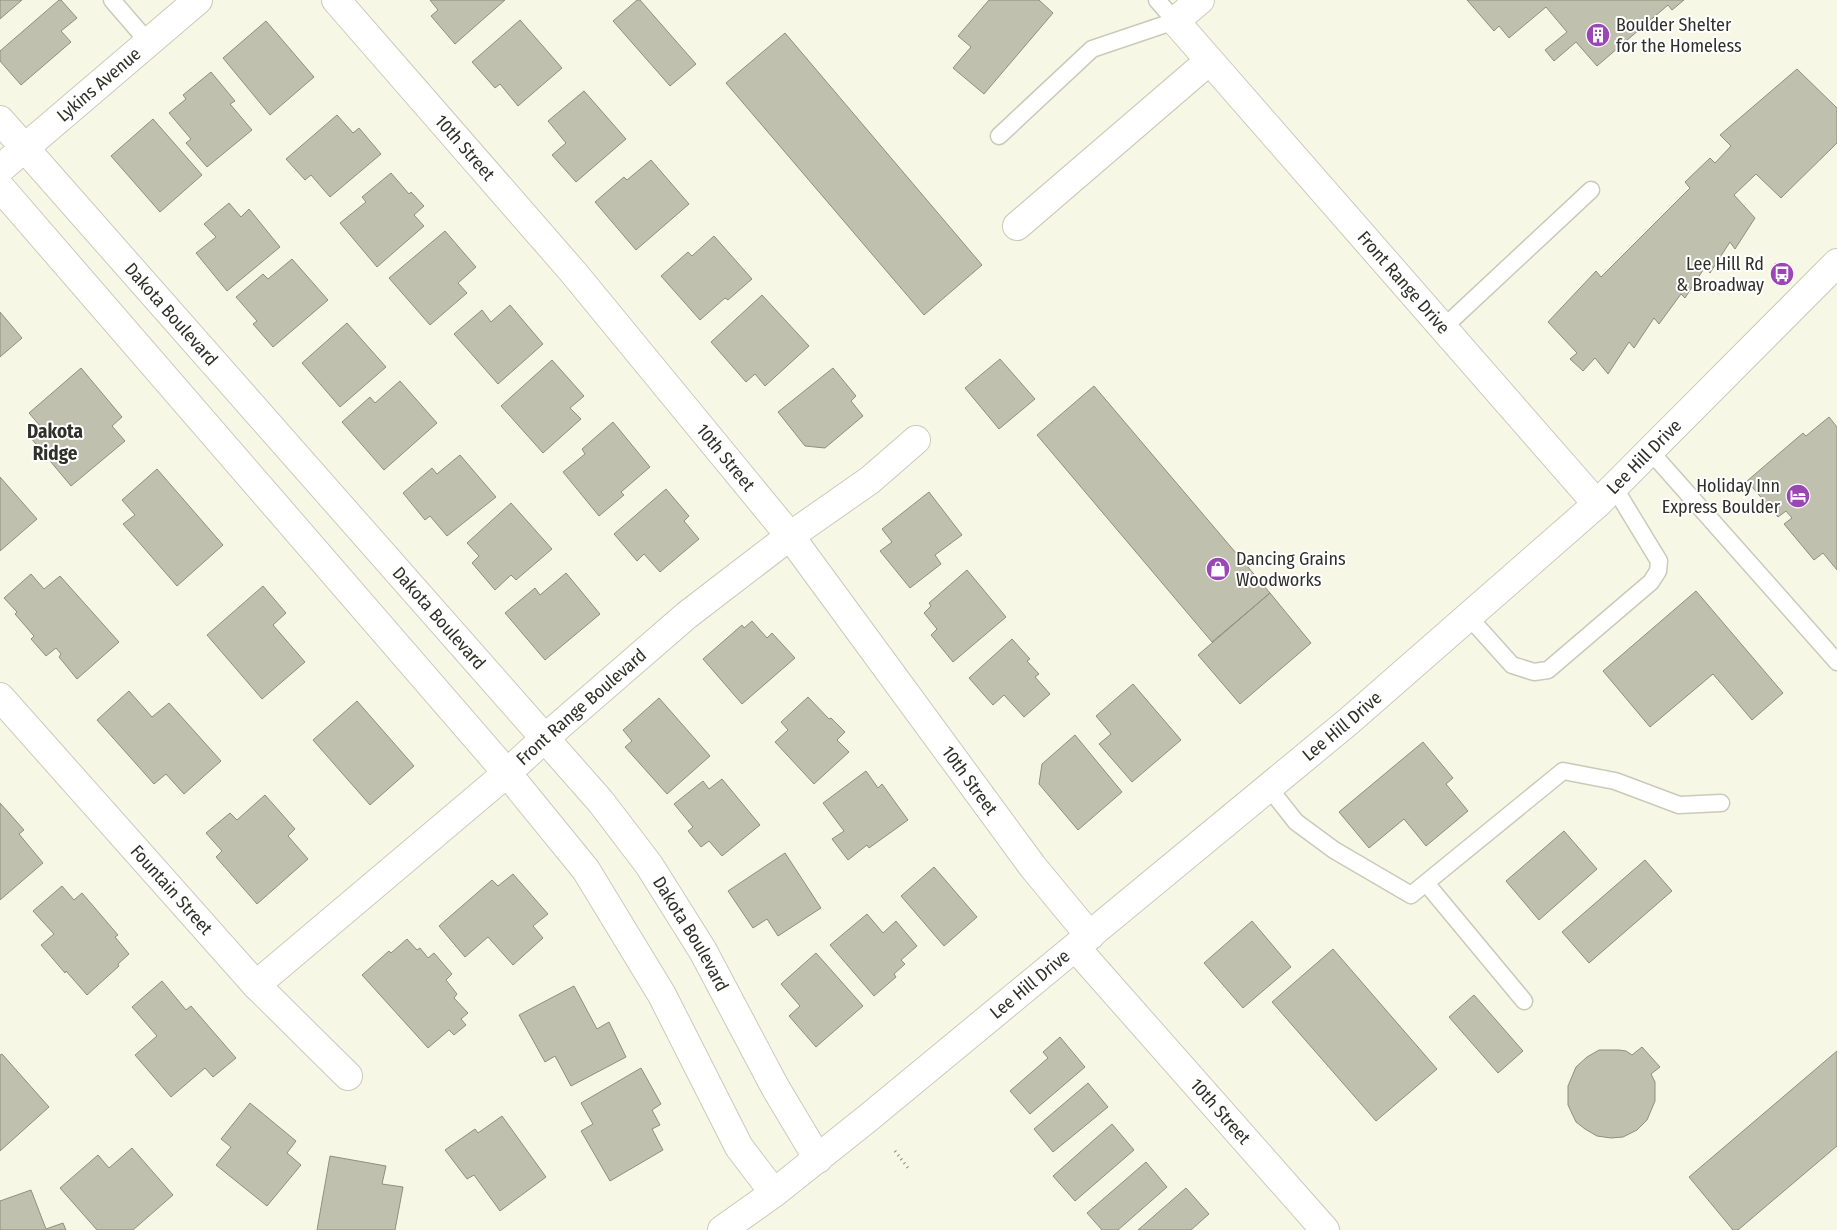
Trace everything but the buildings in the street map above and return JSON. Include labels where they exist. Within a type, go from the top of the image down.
[{"type":"street","name":"Lykins Avenue","points":[[0,169],[150,43],[198,0]]},
{"type":"street","name":"10th Street","points":[[336,0],[573,272],[790,536],[1033,867],[1083,942],[1325,1230]]},
{"type":"street","points":[[1175,21],[1200,0]]},
{"type":"street","name":"Front Range Drive","points":[[1175,21],[1443,328],[1606,496]]},
{"type":"street","points":[[1017,226],[1209,61]]},
{"type":"street","name":"Dakota Boulevard","points":[[0,120],[601,802],[649,865],[703,951],[775,1087],[818,1159]]},
{"type":"street","points":[[0,187],[507,773],[586,870],[662,995],[739,1147],[774,1193]]},
{"type":"street","name":"Lee Hill Drive","points":[[722,1230],[818,1159],[1349,721],[1606,496],[1837,263]]},
{"type":"street","name":"Front Range Boulevard","points":[[256,985],[507,773],[687,615],[790,536],[870,480],[916,440]]},
{"type":"street","name":"Fountain Street","points":[[0,697],[256,985],[348,1076]]},
{"type":"lane","points":[[112,0],[150,43]]},
{"type":"lane","points":[[999,136],[1092,49],[1175,21],[1157,0]]},
{"type":"lane","points":[[1443,328],[1591,190]]},
{"type":"lane","points":[[1650,450],[1837,662]]},
{"type":"lane","points":[[1468,616],[1512,665],[1534,672],[1548,670],[1651,582],[1658,571],[1659,561],[1606,496]]},
{"type":"lane","points":[[1269,788],[1296,822],[1334,850],[1411,895],[1562,771],[1615,781],[1679,805],[1721,803]]},
{"type":"lane","points":[[1426,883],[1524,1001]]},
{"type":"path","points":[[895,1151],[908,1168]]},
{"type":"place","name":"Boulder Shelter for the Homeless","points":[[1598,35]]},
{"type":"place","name":"Lee Hill Rd & Broadway","points":[[1782,274]]},
{"type":"place","name":"Holiday Inn Express Boulder","points":[[1798,496]]},
{"type":"place","name":"Dancing Grains Woodworks","points":[[1218,569]]},
{"type":"district","name":"Dakota Ridge","points":[[55,442]]}]
